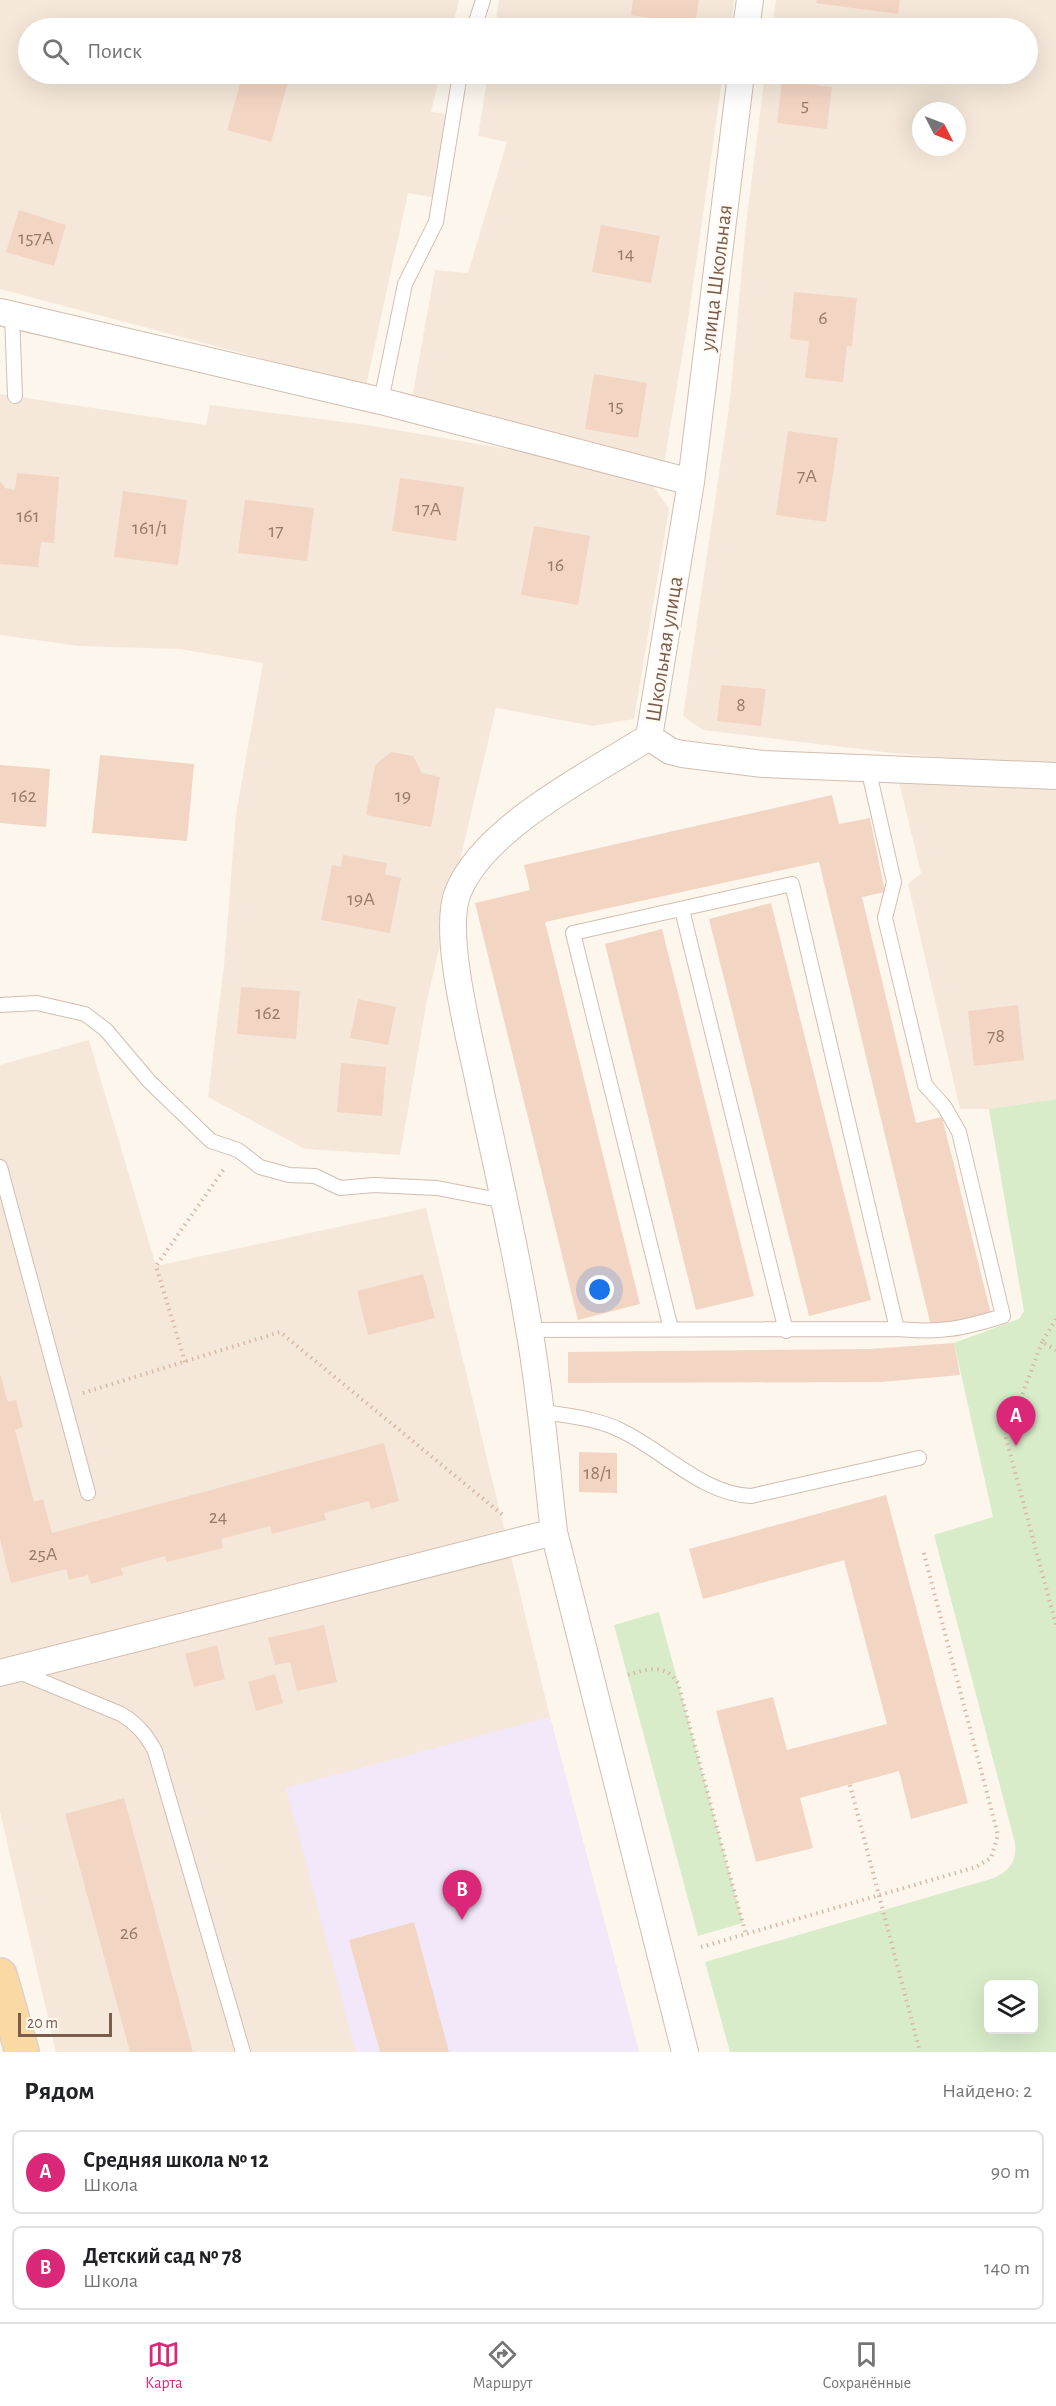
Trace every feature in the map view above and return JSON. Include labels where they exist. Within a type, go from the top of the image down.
[{"type":"main road","points":[[0,1975],[22,2052]]},
{"type":"street","points":[[747,18],[750,0]]},
{"type":"street","name":"улица Школьная","points":[[691,482],[740,84]]},
{"type":"street","points":[[6,313],[381,401],[691,482]]},
{"type":"street","name":"Школьная улица","points":[[691,482],[649,737],[670,751],[763,764],[1056,776]]},
{"type":"street","points":[[649,737],[504,832],[473,865],[458,891],[452,924],[460,989],[530,1330],[539,1411],[542,1534],[685,2052]]},
{"type":"street","points":[[6,1671],[542,1534]]},
{"type":"lane","points":[[477,18],[483,0]]},
{"type":"lane","points":[[381,401],[405,284],[436,222],[458,84]]},
{"type":"lane","points":[[6,313],[15,396]]},
{"type":"lane","points":[[530,1330],[897,1329],[933,1332],[959,1330],[1003,1316],[959,1132],[949,1113],[925,1085],[885,918],[894,882],[868,768]]},
{"type":"lane","points":[[671,1329],[573,933],[792,884],[897,1329]]},
{"type":"lane","points":[[682,910],[786,1331]]},
{"type":"lane","points":[[0,1005],[37,1003],[85,1014],[106,1030],[149,1081],[212,1142],[238,1150],[260,1167],[289,1175],[315,1176],[340,1188],[374,1185],[437,1188],[504,1201]]},
{"type":"lane","points":[[0,1167],[88,1493]]},
{"type":"lane","points":[[539,1411],[618,1429],[706,1482],[737,1495],[751,1496],[920,1458]]},
{"type":"lane","points":[[6,1671],[121,1714],[136,1723],[147,1735],[155,1751],[243,2052]]},
{"type":"path","points":[[185,1362],[156,1266],[238,1150]]},
{"type":"path","points":[[1056,1319],[1042,1342],[1006,1438],[1056,1625]]},
{"type":"path","points":[[63,1400],[280,1332],[542,1534]]},
{"type":"path","points":[[1042,1342],[1056,1350]]},
{"type":"path","points":[[701,1947],[984,1864],[991,1858],[998,1835],[923,1550]]},
{"type":"path","points":[[628,1675],[660,1669],[672,1675],[678,1683],[746,1935]]},
{"type":"path","points":[[850,1785],[920,2052]]},
{"type":"shaded area","points":[[0,0],[459,0],[454,18],[18,18],[18,84],[438,84],[431,112],[447,114],[432,197],[408,193],[366,386],[0,289]]},
{"type":"shaded area","points":[[499,0],[734,0],[732,18],[496,18]]},
{"type":"shaded area","points":[[776,0],[1056,0],[1056,768],[884,752],[703,730],[683,716],[730,400],[746,224],[764,84],[1038,84],[1038,18],[773,18]]},
{"type":"shaded area","points":[[486,84],[722,84],[688,320],[664,464],[412,399],[435,270],[468,273],[507,142],[478,136]]},
{"type":"shaded area","points":[[0,394],[206,425],[210,405],[367,425],[519,451],[652,484],[669,509],[634,719],[593,726],[496,708],[427,1000],[400,1155],[305,1149],[208,1097],[224,965],[236,814],[263,663],[179,649],[79,646],[0,635]]},
{"type":"shaded area","points":[[899,782],[1056,785],[1056,1099],[989,1109],[960,1109],[908,884],[921,873]]},
{"type":"shaded area","points":[[89,1040],[156,1266],[426,1208],[550,1717],[639,2052],[56,2052],[0,1812],[0,1065]]},
{"type":"shaded area","points":[[550,1717],[639,2052],[356,2052],[286,1788]]},
{"type":"green space","points":[[1056,1099],[1056,2052],[730,2052],[705,1962],[994,1878],[1008,1868],[1015,1855],[1015,1843],[934,1535],[993,1517],[954,1343],[1019,1319],[1024,1311],[989,1109]]},
{"type":"green space","points":[[659,1612],[743,1923],[698,1936],[614,1625]]},
{"type":"building","points":[[633,0],[699,0],[696,18],[650,18],[631,15]]},
{"type":"building","points":[[817,0],[900,0],[898,14],[816,3]]},
{"type":"building","points":[[240,84],[288,84],[271,142],[227,130]]},
{"type":"building","points":[[782,84],[832,87],[827,129],[777,123]]},
{"type":"building","points":[[19,210],[66,225],[54,266],[6,252]]},
{"type":"building","points":[[601,225],[660,236],[651,283],[592,272]]},
{"type":"building","points":[[794,292],[857,298],[852,346],[847,346],[843,382],[805,378],[809,341],[790,339]]},
{"type":"building","points":[[594,374],[647,383],[638,438],[585,429]]},
{"type":"building","points":[[788,431],[838,438],[826,522],[776,515]]},
{"type":"building","points":[[17,473],[59,477],[54,543],[41,542],[38,567],[0,564],[0,481],[5,488],[15,490]]},
{"type":"building","points":[[400,478],[464,487],[456,541],[392,531]]},
{"type":"building","points":[[123,491],[187,500],[178,565],[114,557]]},
{"type":"building","points":[[245,500],[314,508],[307,561],[238,553]]},
{"type":"building","points":[[534,526],[590,536],[578,605],[521,595]]},
{"type":"building","points":[[721,685],[766,689],[761,726],[717,721]]},
{"type":"building","points":[[391,752],[413,756],[422,773],[440,777],[431,827],[366,815],[375,765]]},
{"type":"building","points":[[100,755],[194,764],[187,841],[92,833]]},
{"type":"building","points":[[0,765],[50,769],[46,827],[0,823]]},
{"type":"building","points":[[832,795],[839,824],[870,818],[885,892],[862,897],[916,1123],[942,1117],[991,1314],[931,1326],[819,862],[545,922],[640,1304],[578,1320],[475,903],[530,890],[524,865]]},
{"type":"building","points":[[343,855],[387,863],[385,874],[401,878],[390,933],[321,920],[332,865],[341,867]]},
{"type":"building","points":[[771,903],[871,1300],[809,1316],[709,919]]},
{"type":"building","points":[[662,929],[754,1296],[696,1310],[605,944]]},
{"type":"building","points":[[241,987],[300,991],[296,1039],[237,1034]]},
{"type":"building","points":[[358,999],[396,1007],[388,1045],[350,1038]]},
{"type":"building","points":[[1018,1005],[1024,1060],[974,1066],[968,1011]]},
{"type":"building","points":[[341,1063],[386,1067],[382,1116],[337,1112]]},
{"type":"building","points":[[423,1274],[435,1318],[368,1335],[357,1291]]},
{"type":"building","points":[[954,1343],[960,1375],[881,1382],[568,1383],[568,1352],[870,1349]]},
{"type":"building","points":[[0,1374],[8,1402],[16,1400],[23,1427],[15,1430],[34,1502],[43,1499],[52,1533],[384,1443],[399,1501],[371,1509],[369,1501],[324,1513],[326,1520],[272,1534],[270,1526],[221,1539],[223,1548],[167,1562],[165,1556],[121,1568],[123,1575],[91,1584],[88,1575],[69,1580],[66,1569],[11,1583],[0,1539]]},
{"type":"building","points":[[579,1452],[617,1453],[617,1493],[579,1492]]},
{"type":"building","points":[[886,1495],[968,1803],[911,1819],[899,1771],[800,1798],[813,1848],[756,1862],[716,1711],[773,1697],[787,1750],[887,1724],[844,1560],[703,1599],[689,1549]]},
{"type":"building","points":[[324,1625],[337,1682],[297,1691],[290,1662],[275,1665],[268,1638]]},
{"type":"building","points":[[217,1645],[225,1679],[194,1687],[185,1654]]},
{"type":"building","points":[[275,1674],[283,1703],[256,1711],[248,1682]]},
{"type":"building","points":[[124,1798],[193,2052],[130,2052],[65,1814]]},
{"type":"building","points":[[414,1922],[449,2052],[380,2052],[349,1940]]},
{"type":"place","name":"Средняя школа № 12","points":[[1016,1446]]},
{"type":"place","name":"Детский сад № 78","points":[[462,1920]]}]
